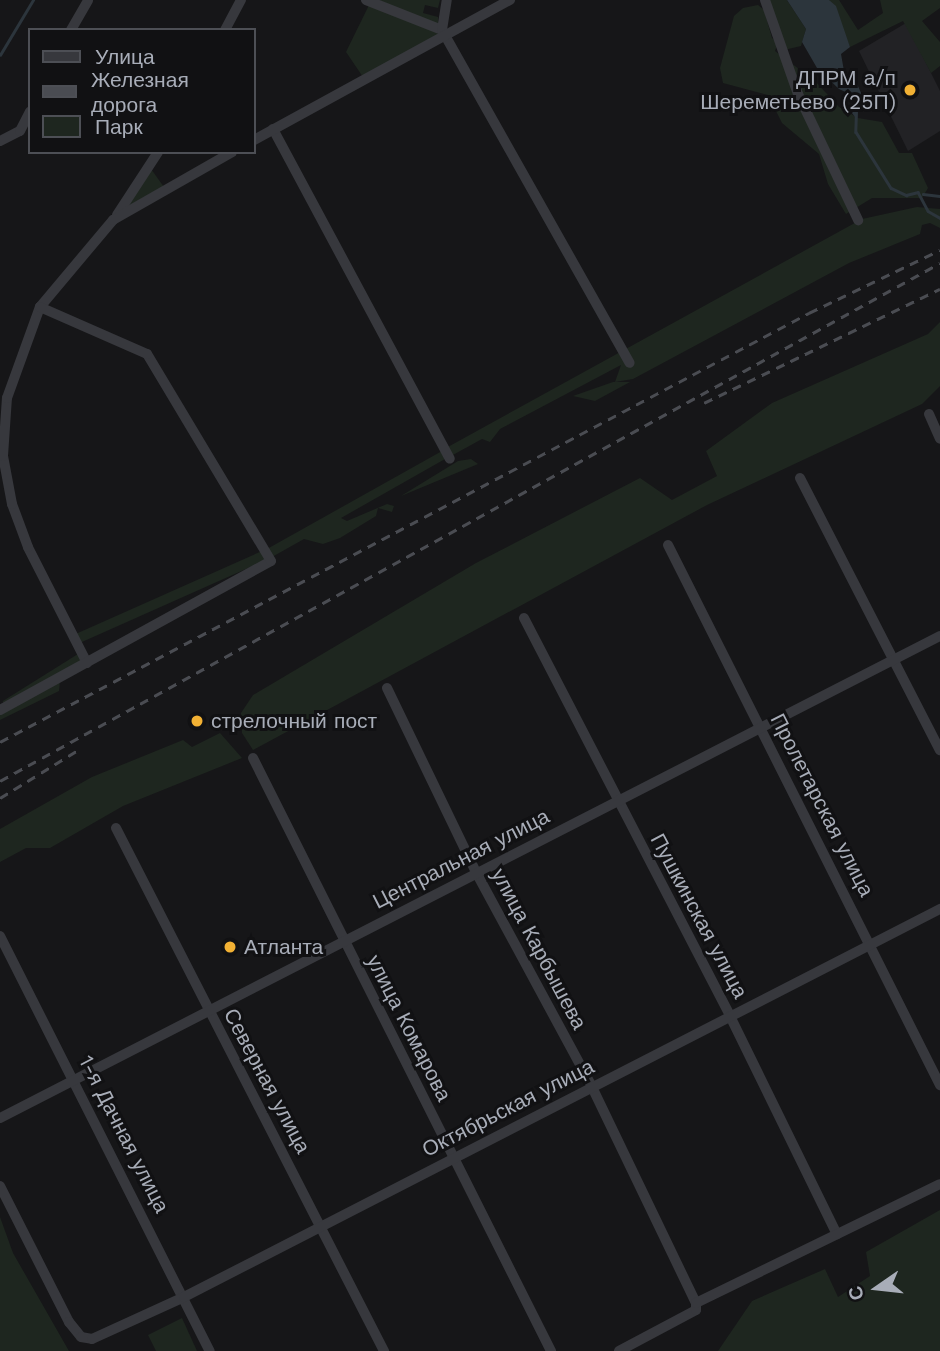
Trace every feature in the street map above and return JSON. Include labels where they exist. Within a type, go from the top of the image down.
[{"type":"street","points":[[72,28],[88,0]]},
{"type":"street","points":[[226,28],[241,0]]},
{"type":"street","points":[[366,0],[443,33]]},
{"type":"street","points":[[447,0],[443,33],[630,363]]},
{"type":"street","points":[[256,139],[443,33],[510,0]]},
{"type":"street","points":[[765,0],[798,94],[858,220]]},
{"type":"street","points":[[0,141],[20,131],[28,115]]},
{"type":"street","points":[[273,129],[450,459]]},
{"type":"street","points":[[87,663],[28,547],[5,471],[2,426],[7,398],[40,307],[113,220],[157,154]]},
{"type":"street","points":[[113,220],[228,154]]},
{"type":"street","points":[[0,710],[271,561],[147,354],[40,307]]},
{"type":"street","points":[[929,414],[940,439]]},
{"type":"street","points":[[800,478],[940,750]]},
{"type":"street","name":"Пролетарская улица","points":[[668,545],[872,944],[940,1085]]},
{"type":"street","name":"Пушкинская улица","points":[[524,618],[616,801],[730,1016],[837,1234]]},
{"type":"street","name":"Центральная улица","points":[[0,1118],[940,636]]},
{"type":"street","name":"улица Карбышева","points":[[387,688],[477,874],[592,1087],[696,1303]]},
{"type":"street","name":"улица Комарова","points":[[253,758],[342,941],[551,1351]]},
{"type":"street","name":"Северная улица","points":[[116,828],[384,1351]]},
{"type":"street","name":"Октябрьская улица","points":[[0,1186],[69,1322],[80,1337],[92,1339],[184,1297],[940,909]]},
{"type":"street","name":"1-я Дачная улица","points":[[0,936],[76,1081],[210,1351]]},
{"type":"street","points":[[619,1351],[696,1310],[696,1303],[940,1184]]},
{"type":"shaded area","points":[[787,0],[829,0],[836,6],[850,47],[841,54],[844,71],[857,84],[868,108],[863,109],[857,98],[855,117],[849,109],[854,96],[839,89],[817,68],[802,42],[806,29]]},
{"type":"shaded area","points":[[906,23],[940,91],[940,131],[908,151],[859,51]]},
{"type":"green space","points":[[379,0],[440,0],[438,8],[425,5],[423,13],[438,17],[438,26]]},
{"type":"green space","points":[[767,0],[787,0],[806,29],[801,46],[784,50]]},
{"type":"green space","points":[[829,0],[839,0],[858,30],[883,13],[880,0],[940,0],[940,8],[922,21],[940,42],[940,66],[931,73],[903,21],[850,47]]},
{"type":"green space","points":[[369,5],[435,30],[439,35],[363,77],[346,52]]},
{"type":"green space","points":[[758,5],[764,10],[772,38],[778,43],[775,51],[815,81],[839,107],[858,118],[882,122],[899,153],[912,153],[928,188],[922,198],[872,198],[846,214],[828,184],[819,154],[782,123],[768,95],[723,83],[720,68],[734,16],[743,8]]},
{"type":"green space","points":[[151,169],[164,187],[123,211]]},
{"type":"green space","points":[[917,207],[940,209],[940,228],[930,223],[922,225],[920,234],[849,263],[633,379],[615,382],[621,365],[500,429],[490,442],[482,439],[451,456],[446,448],[862,219]]},
{"type":"green space","points":[[940,322],[940,386],[922,404],[707,505],[253,750],[242,733],[241,713],[253,695],[476,563],[640,478],[672,500],[717,476],[706,451],[772,403],[928,334]]},
{"type":"green space","points":[[613,382],[630,382],[595,401],[573,396]]},
{"type":"green space","points":[[442,451],[445,459],[341,518],[347,521],[387,504],[394,506],[392,512],[378,508],[376,516],[340,538],[323,544],[304,539],[272,557],[267,549]]},
{"type":"green space","points":[[471,459],[478,464],[401,496],[458,461]]},
{"type":"green space","points":[[262,551],[266,560],[80,643],[76,634]]},
{"type":"green space","points":[[78,654],[83,662],[7,709],[3,701]]},
{"type":"green space","points":[[60,680],[59,691],[0,720],[0,712]]},
{"type":"green space","points":[[220,733],[242,758],[123,806],[50,848],[26,848],[0,862],[0,829],[92,777],[183,740],[192,747]]},
{"type":"green space","points":[[940,1210],[940,1351],[718,1351],[752,1301],[825,1269],[838,1297],[870,1276],[866,1252]]},
{"type":"green space","points":[[0,1217],[13,1253],[69,1351],[0,1351]]},
{"type":"green space","points":[[182,1318],[197,1351],[156,1351],[148,1335]]},
{"type":"waterway","points":[[0,55],[33,0]]},
{"type":"waterway","points":[[857,97],[856,132],[891,188],[906,195],[918,192],[928,211],[940,218]]},
{"type":"waterway","points":[[923,194],[940,196]]},
{"type":"railway","points":[[0,742],[809,313],[940,250]]},
{"type":"railway","points":[[0,781],[940,263]]},
{"type":"railway","points":[[704,403],[940,289]]},
{"type":"railway","points":[[0,798],[78,750]]},
{"type":"place","name":"ДПРМ а/п Шереметьево (25П)","points":[[910,90]]},
{"type":"place","name":"стрелочный пост","points":[[197,721]]},
{"type":"place","name":"Атланта","points":[[230,947]]}]
